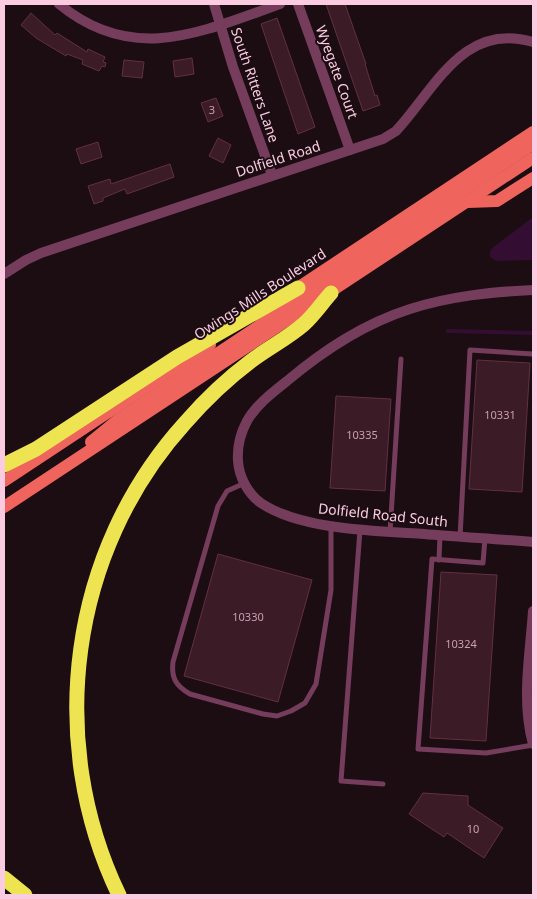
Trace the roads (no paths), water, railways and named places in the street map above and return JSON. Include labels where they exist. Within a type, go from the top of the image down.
[{"type":"highway","points":[[4,465],[36,449],[177,357],[298,288]]},
{"type":"highway","points":[[119,895],[100,850],[86,803],[76,726],[80,647],[87,608],[102,561],[117,523],[132,495],[148,469],[184,423],[228,378],[304,324],[331,293]]},
{"type":"highway","points":[[4,878],[25,895]]},
{"type":"main road","name":"Owings Mills Boulevard","points":[[4,481],[533,132]]},
{"type":"main road","points":[[41,483],[119,419],[533,144]]},
{"type":"main road","points":[[4,507],[533,158]]},
{"type":"main road","points":[[468,202],[497,201],[533,178]]},
{"type":"street","points":[[59,4],[76,17],[97,27],[128,36],[158,38],[174,37],[220,25],[280,4]]},
{"type":"street","name":"South Ritters Lane","points":[[214,4],[272,175]]},
{"type":"street","name":"Wyegate Court","points":[[298,4],[350,150]]},
{"type":"street","name":"Dolfield Road","points":[[4,274],[41,253],[383,139],[396,131],[456,58],[469,48],[483,42],[508,38],[524,39],[533,42]]},
{"type":"street","name":"Dolfield Road South","points":[[533,290],[481,294],[434,302],[360,329],[324,352],[275,391],[256,409],[248,420],[239,442],[238,454],[238,466],[251,494],[272,509],[302,520],[331,526],[390,532],[533,542]]},
{"type":"street","points":[[533,611],[526,707],[533,744]]},
{"type":"lane","points":[[460,537],[470,350],[533,354]]},
{"type":"lane","points":[[390,532],[401,358]]},
{"type":"lane","points":[[245,483],[227,491],[218,506],[173,662],[172,671],[174,679],[180,688],[190,694],[277,716],[291,711],[304,703],[316,684],[331,590],[331,526]]},
{"type":"lane","points":[[360,529],[341,781],[383,784]]},
{"type":"lane","points":[[439,560],[440,535]]},
{"type":"lane","points":[[485,538],[483,563],[432,559],[418,749],[486,753],[533,744]]},
{"type":"waterway","points":[[448,331],[533,333]]}]
